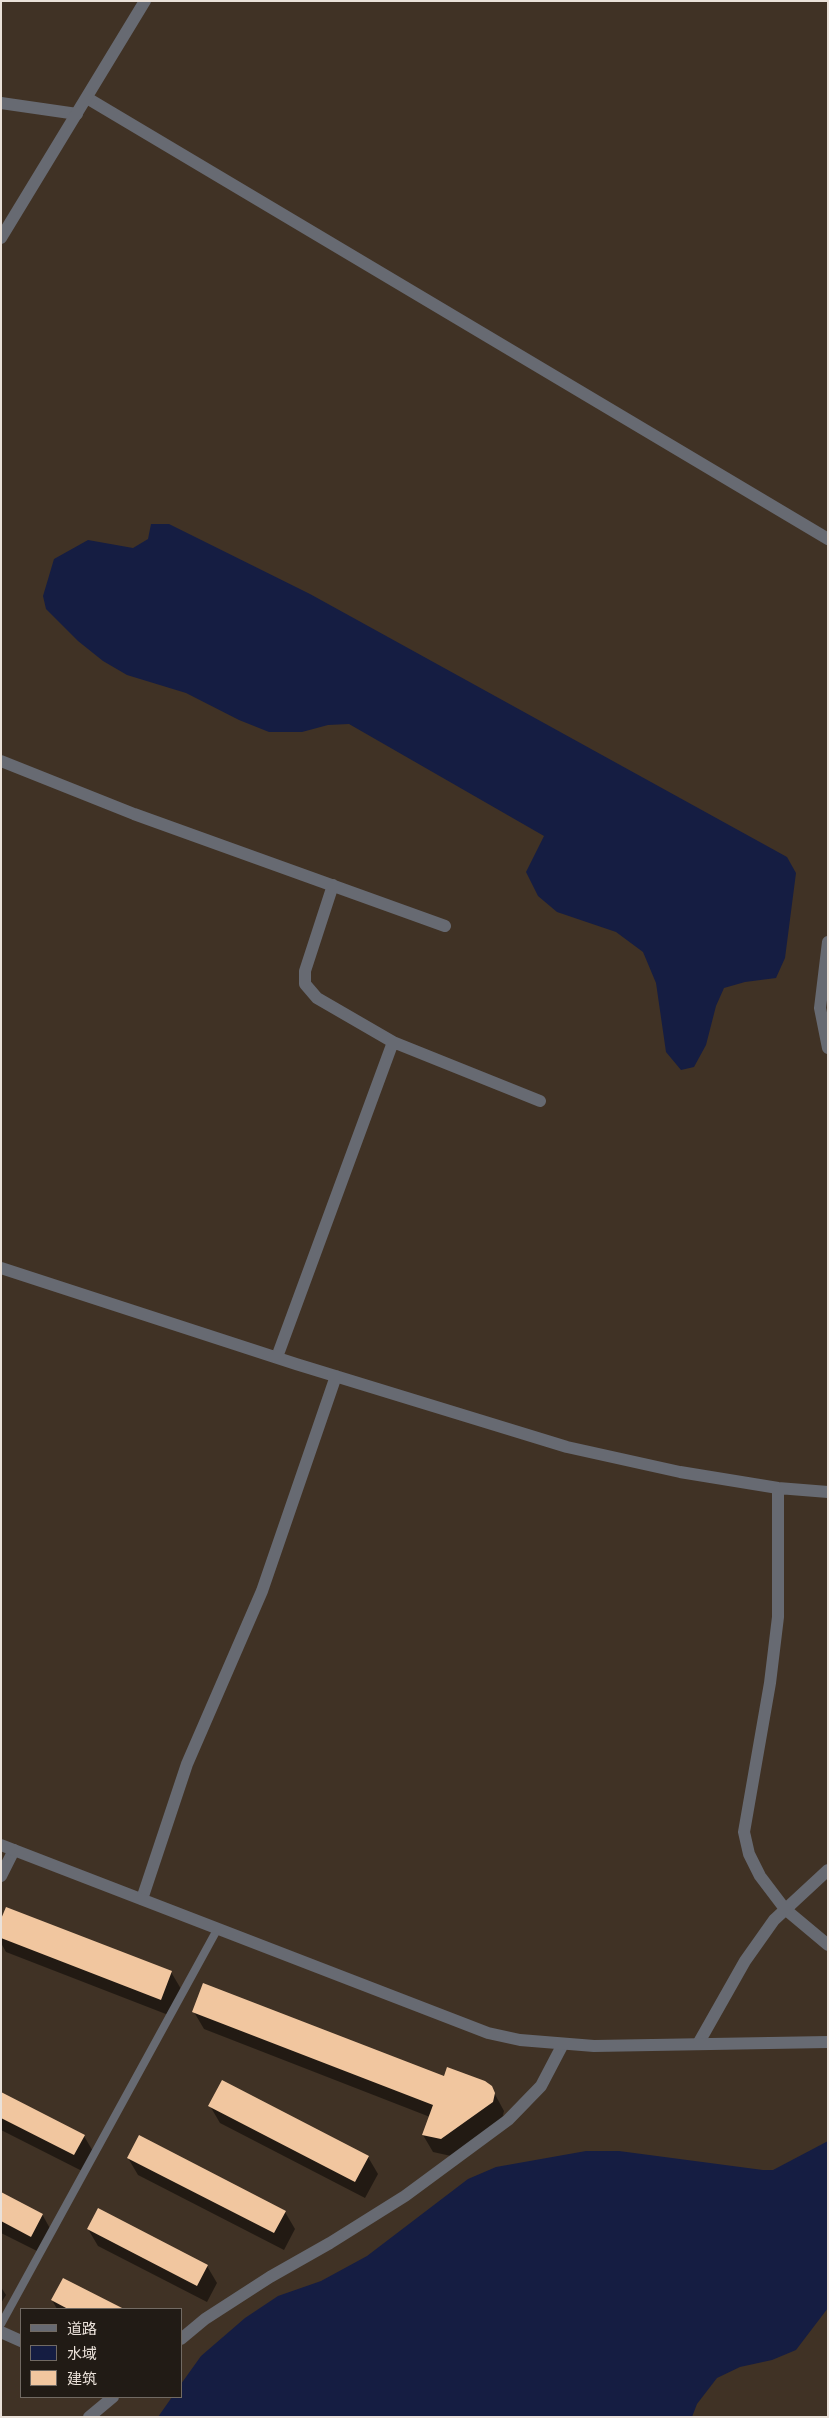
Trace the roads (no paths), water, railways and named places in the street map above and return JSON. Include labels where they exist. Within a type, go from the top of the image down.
[{"type":"street","points":[[1,238],[88,98],[145,1]]},
{"type":"street","points":[[88,98],[828,540]]},
{"type":"street","points":[[1,103],[77,114]]},
{"type":"street","points":[[1,761],[134,814],[446,926]]},
{"type":"street","points":[[333,885],[305,971],[305,984],[318,998],[393,1042],[540,1101]]},
{"type":"street","points":[[828,942],[820,1008],[828,1048]]},
{"type":"street","points":[[278,1357],[393,1042]]},
{"type":"street","points":[[1,1268],[336,1376],[566,1446],[680,1472],[778,1488],[828,1492]]},
{"type":"street","points":[[142,1899],[186,1764],[262,1590],[336,1376]]},
{"type":"street","points":[[778,1488],[778,1617],[770,1683],[744,1832],[749,1854],[760,1876],[785,1909],[828,1945]]},
{"type":"street","points":[[1,1844],[488,2032],[520,2040],[594,2046],[828,2042]]},
{"type":"street","points":[[1,1876],[14,1850]]},
{"type":"street","points":[[698,2044],[745,1961],[774,1920],[828,1870]]},
{"type":"street","points":[[182,2338],[205,2319],[270,2277],[330,2243],[405,2196],[508,2120],[541,2086],[563,2044]]},
{"type":"street","points":[[1,2332],[20,2341]]},
{"type":"street","points":[[89,2417],[112,2398]]},
{"type":"lane","points":[[1,2324],[218,1928]]},
{"type":"water","points":[[151,524],[169,524],[310,594],[787,857],[796,873],[785,958],[776,978],[745,982],[724,988],[716,1006],[706,1045],[694,1067],[681,1070],[666,1052],[656,983],[643,952],[616,932],[557,912],[538,896],[526,872],[544,836],[349,724],[328,725],[302,732],[269,732],[239,720],[186,693],[127,675],[103,661],[78,641],[46,609],[43,596],[54,559],[88,540],[133,548],[148,539]]},
{"type":"water","points":[[828,2141],[828,2308],[796,2350],[772,2360],[740,2367],[717,2378],[697,2404],[692,2417],[158,2417],[171,2398],[182,2398],[182,2383],[201,2356],[245,2318],[278,2296],[321,2281],[367,2256],[468,2179],[496,2167],[586,2151],[619,2151],[773,2170]]}]
